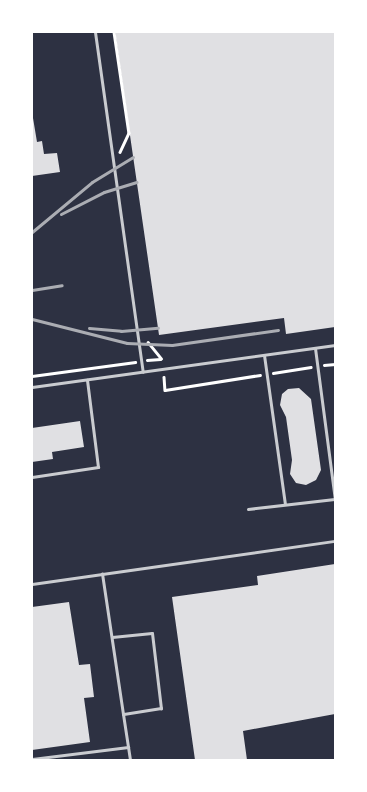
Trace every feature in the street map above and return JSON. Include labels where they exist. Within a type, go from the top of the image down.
[{"type":"lane","points":[[95,32],[143,372]]},
{"type":"lane","points":[[32,388],[335,346]]},
{"type":"lane","points":[[248,509],[335,499],[315,348]]},
{"type":"lane","points":[[264,355],[268,371],[285,504]]},
{"type":"lane","points":[[32,477],[98,467],[87,380]]},
{"type":"lane","points":[[32,584],[335,541]]},
{"type":"lane","points":[[102,574],[130,760]]},
{"type":"lane","points":[[112,637],[152,633],[161,708],[123,714]]},
{"type":"lane","points":[[32,759],[128,748]]},
{"type":"path","points":[[114,32],[129,133],[120,159]]},
{"type":"path","points":[[146,336],[151,351],[161,358]]},
{"type":"building","points":[[115,32],[335,32],[335,327],[286,334],[284,318],[159,335]]},
{"type":"building","points":[[32,112],[37,142],[42,141],[44,154],[57,153],[60,172],[32,176]]},
{"type":"building","points":[[299,388],[311,399],[321,470],[316,480],[306,485],[296,483],[290,474],[292,460],[286,417],[280,405],[282,394],[288,389]]},
{"type":"building","points":[[80,421],[84,447],[52,452],[53,459],[32,462],[32,428]]},
{"type":"building","points":[[335,564],[335,714],[243,731],[247,760],[195,760],[172,597],[258,585],[257,576]]},
{"type":"building","points":[[69,602],[79,665],[90,664],[94,697],[84,698],[90,742],[32,750],[32,607]]},
{"type":"railway","points":[[32,232],[92,182],[133,157]]},
{"type":"railway","points":[[61,214],[104,192],[137,182]]},
{"type":"railway","points":[[32,290],[62,285]]},
{"type":"railway","points":[[32,319],[127,343],[172,345],[278,330]]},
{"type":"railway","points":[[89,328],[121,331],[158,328]]}]
